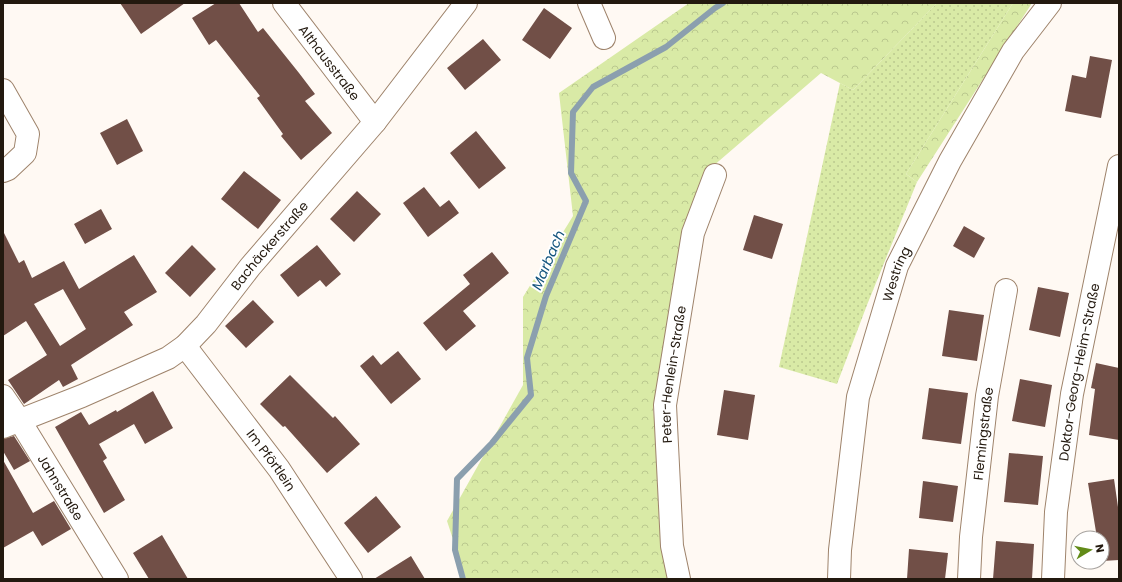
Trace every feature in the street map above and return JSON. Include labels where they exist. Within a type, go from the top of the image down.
[{"type":"street","name":"Althausstraße","points":[[284,3],[375,122]]},
{"type":"street","name":"Bachäckerstraße","points":[[11,424],[82,396],[168,358],[185,346],[206,324],[250,267],[375,122],[466,3]]},
{"type":"street","points":[[589,3],[604,38]]},
{"type":"street","name":"Westring","points":[[839,579],[840,550],[858,397],[897,266],[950,161],[1013,51],[1050,3]]},
{"type":"street","points":[[3,90],[28,134],[25,153],[8,169],[3,171]]},
{"type":"street","name":"Doktor-Georg-Heim-Straße","points":[[1053,579],[1056,512],[1072,394],[1119,166]]},
{"type":"street","name":"Peter-Henlein-Straße","points":[[678,579],[672,546],[665,405],[694,234],[715,175]]},
{"type":"street","name":"Flemingstraße","points":[[969,579],[971,537],[987,396],[1006,290]]},
{"type":"street","name":"Im Pförtlein","points":[[185,346],[279,469],[351,579]]},
{"type":"street","name":"Jahnstraße","points":[[3,396],[11,424],[117,579]]},
{"type":"green space","points":[[689,3],[937,3],[853,90],[821,73],[705,173],[690,233],[653,408],[671,579],[466,579],[447,521],[523,385],[523,297],[573,216],[559,93]]},
{"type":"green space","points":[[937,3],[1013,3],[906,174],[917,182],[837,384],[779,367],[840,83],[853,90]]},
{"type":"green space","points":[[1013,3],[1032,3],[917,182],[906,174]]},
{"type":"building","points":[[120,3],[185,3],[141,34]]},
{"type":"building","points":[[216,3],[239,3],[258,32],[263,28],[315,94],[305,101],[332,133],[301,160],[281,136],[283,134],[257,98],[260,96],[216,40],[209,45],[192,18]]},
{"type":"building","points":[[544,8],[572,28],[550,59],[522,40]]},
{"type":"building","points":[[483,39],[501,60],[465,90],[447,68]]},
{"type":"building","points":[[1090,56],[1112,60],[1101,118],[1065,111],[1072,75],[1086,78]]},
{"type":"building","points":[[127,119],[143,151],[117,165],[100,133]]},
{"type":"building","points":[[476,131],[506,168],[479,189],[450,153]]},
{"type":"building","points":[[244,171],[281,200],[258,229],[221,199]]},
{"type":"building","points":[[424,187],[440,207],[449,200],[459,213],[428,237],[403,203]]},
{"type":"building","points":[[357,191],[381,214],[354,242],[330,219]]},
{"type":"building","points":[[101,209],[112,229],[85,244],[74,224]]},
{"type":"building","points":[[754,215],[783,224],[772,259],[743,250]]},
{"type":"building","points":[[964,226],[985,238],[974,258],[953,246]]},
{"type":"building","points":[[3,231],[19,263],[24,260],[32,278],[64,261],[79,289],[134,255],[157,292],[124,312],[133,325],[71,365],[78,379],[63,387],[59,380],[24,404],[8,380],[47,355],[26,321],[3,336]],"holes":[[[63,289],[86,329],[60,346],[34,304]]]},
{"type":"building","points":[[192,245],[216,269],[190,297],[165,273]]},
{"type":"building","points":[[317,245],[341,274],[326,287],[320,280],[298,297],[280,275]]},
{"type":"building","points":[[492,252],[509,273],[463,311],[476,326],[446,351],[423,323],[470,284],[463,275]]},
{"type":"building","points":[[1038,287],[1069,293],[1060,337],[1029,330]]},
{"type":"building","points":[[253,300],[274,322],[246,348],[225,326]]},
{"type":"building","points":[[949,310],[984,315],[977,361],[942,356]]},
{"type":"building","points":[[398,351],[421,379],[391,404],[360,366],[373,355],[381,365]]},
{"type":"building","points":[[1096,363],[1119,368],[1119,440],[1089,435],[1095,389],[1091,388]]},
{"type":"building","points":[[290,375],[333,418],[335,416],[360,444],[327,473],[285,426],[283,427],[260,404]]},
{"type":"building","points":[[1020,379],[1052,385],[1045,427],[1012,421]]},
{"type":"building","points":[[929,388],[968,393],[961,444],[922,439]]},
{"type":"building","points":[[724,390],[755,395],[748,440],[717,435]]},
{"type":"building","points":[[153,391],[173,428],[145,444],[134,424],[99,444],[107,458],[103,461],[125,500],[104,513],[55,427],[81,412],[89,425],[116,410],[117,412]]},
{"type":"building","points":[[14,436],[30,461],[14,470],[3,451],[3,439]]},
{"type":"building","points":[[1009,453],[1043,456],[1038,505],[1004,502]]},
{"type":"building","points":[[3,460],[33,513],[54,501],[71,529],[42,546],[33,531],[3,548]]},
{"type":"building","points":[[1114,479],[1119,514],[1119,560],[1110,561],[1110,530],[1096,530],[1088,483]]},
{"type":"building","points":[[923,481],[958,486],[953,522],[919,518]]},
{"type":"building","points":[[376,496],[401,527],[368,553],[344,523]]},
{"type":"building","points":[[162,535],[188,579],[149,579],[133,553]]},
{"type":"building","points":[[996,541],[1034,544],[1032,579],[993,579]]},
{"type":"building","points":[[909,549],[948,553],[945,579],[907,579]]},
{"type":"building","points":[[411,556],[425,579],[374,579]]},
{"type":"waterway","name":"Marbach","points":[[463,579],[455,550],[457,479],[492,443],[531,395],[527,358],[546,296],[586,201],[571,173],[573,112],[593,87],[666,47],[723,3]]}]
